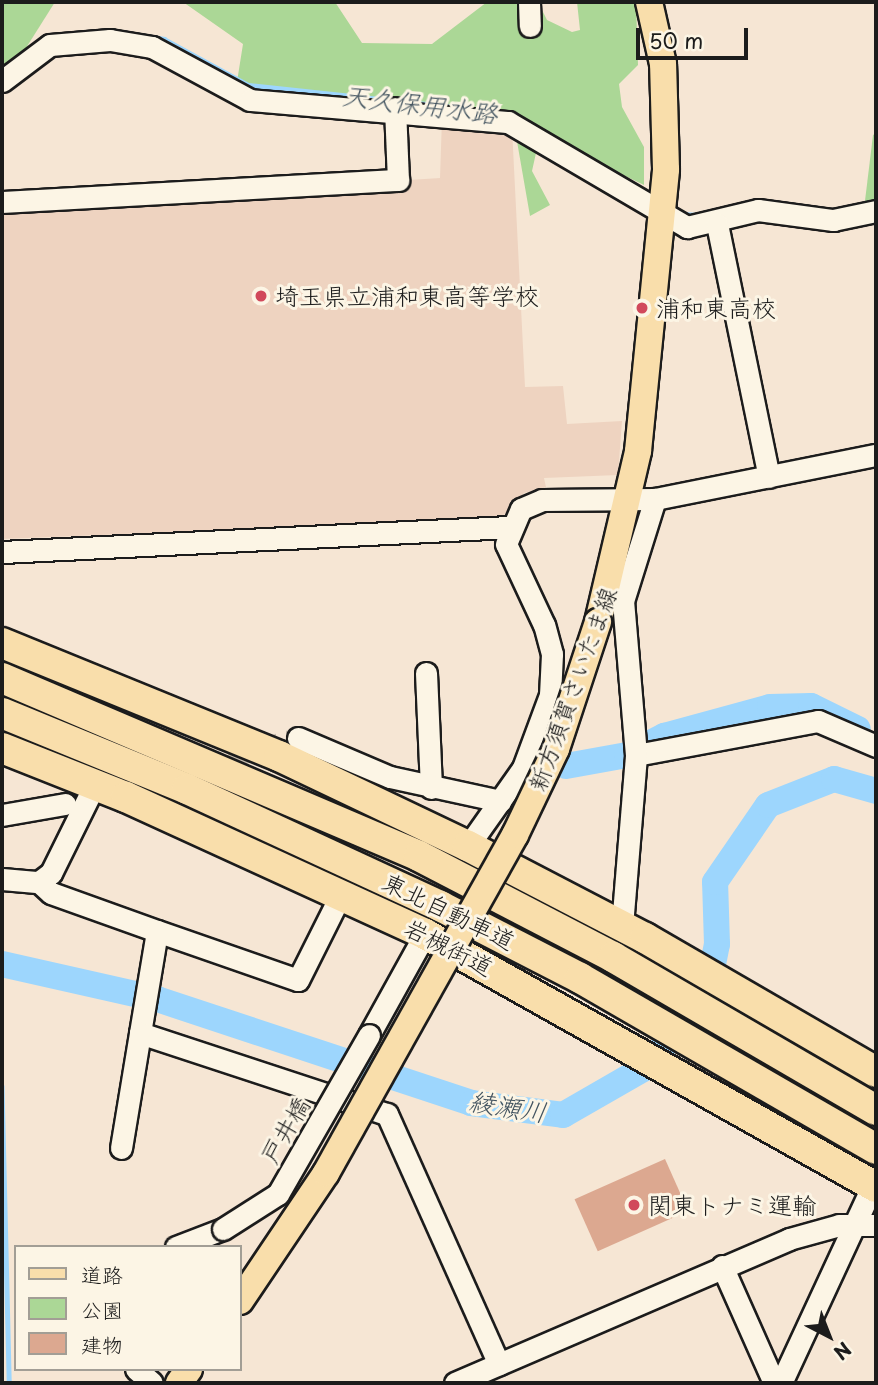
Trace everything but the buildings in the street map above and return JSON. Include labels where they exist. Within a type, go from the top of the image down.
[{"type":"highway","points":[[2,643],[279,757],[467,846],[634,932],[874,1069]]},
{"type":"highway","name":"東北自動車道","points":[[2,678],[323,811],[613,957],[876,1110]]},
{"type":"highway","name":"東北自動車道","points":[[2,713],[317,846],[580,978],[876,1149]]},
{"type":"highway","name":"岩槻街道","points":[[2,748],[94,784],[425,934],[516,981],[690,1078],[874,1186]]},
{"type":"main road","name":"新方須賀さいたま線","points":[[242,1298],[326,1173],[515,835],[556,749],[643,499],[666,96],[649,2]]},
{"type":"street","points":[[529,2],[530,26]]},
{"type":"street","points":[[2,81],[50,45],[110,40],[152,47],[250,100],[395,108],[508,122],[661,215],[687,227],[717,224],[758,210],[833,220],[876,211]]},
{"type":"street","points":[[2,202],[398,180],[395,108]]},
{"type":"street","points":[[717,224],[769,477]]},
{"type":"street","points":[[467,846],[523,768],[545,707],[552,654],[506,544],[509,527],[533,502],[643,499],[876,455]]},
{"type":"street","points":[[634,932],[636,755],[623,601],[643,499]]},
{"type":"street","points":[[2,552],[509,527]]},
{"type":"street","points":[[426,673],[430,788]]},
{"type":"street","points":[[636,755],[818,721],[876,746]]},
{"type":"street","points":[[298,738],[430,788],[500,800]]},
{"type":"street","points":[[39,882],[51,873],[94,784]]},
{"type":"street","points":[[2,815],[65,804]]},
{"type":"street","points":[[2,879],[39,882],[51,892],[298,979],[341,894]]},
{"type":"street","points":[[121,1148],[148,970],[157,931]]},
{"type":"street","name":"戸井橋","points":[[181,1245],[223,1229],[278,1194],[425,934]]},
{"type":"street","points":[[140,1032],[387,1114],[499,1364]]},
{"type":"street","points":[[781,1383],[874,1186]]},
{"type":"street","points":[[455,1383],[722,1266],[807,1232],[855,1224],[876,1225]]},
{"type":"street","points":[[722,1266],[774,1383]]},
{"type":"street","points":[[138,1371],[152,1383]]},
{"type":"shaded area","name":"埼玉県立浦和東高等学校","points":[[442,118],[512,128],[525,387],[563,386],[567,424],[622,421],[618,475],[544,478],[546,487],[524,493],[500,519],[2,539],[2,206],[440,178]]},
{"type":"green space","points":[[2,2],[55,2],[2,86]]},
{"type":"green space","points":[[183,2],[335,2],[362,43],[432,44],[487,2],[538,2],[547,20],[572,32],[580,30],[577,2],[636,2],[638,65],[619,84],[622,107],[644,147],[644,185],[540,135],[532,171],[550,205],[530,216],[515,130],[236,88],[243,44]]},
{"type":"green space","points":[[876,133],[876,207],[864,209],[873,135]]},
{"type":"waterway","name":"天久保用水路","points":[[108,30],[164,39],[248,85],[501,112]]},
{"type":"waterway","name":"天久保用水路","points":[[681,214],[700,215]]},
{"type":"waterway","points":[[566,766],[627,755],[664,736],[770,707],[811,706],[858,729]]},
{"type":"waterway","name":"綾瀬川","points":[[2,964],[157,999],[471,1103],[563,1115],[643,1069],[706,1000],[717,944],[715,882],[768,805],[834,779],[876,791]]},
{"type":"waterway","points":[[2,1086],[9,1383]]},
{"type":"tunnel","points":[[199,766],[298,738]]},
{"type":"place","name":"埼玉県立浦和東高等学校","points":[[261,296]]},
{"type":"place","name":"浦和東高校","points":[[642,308]]},
{"type":"place","name":"関東トナミ運輸","points":[[634,1205]]}]
